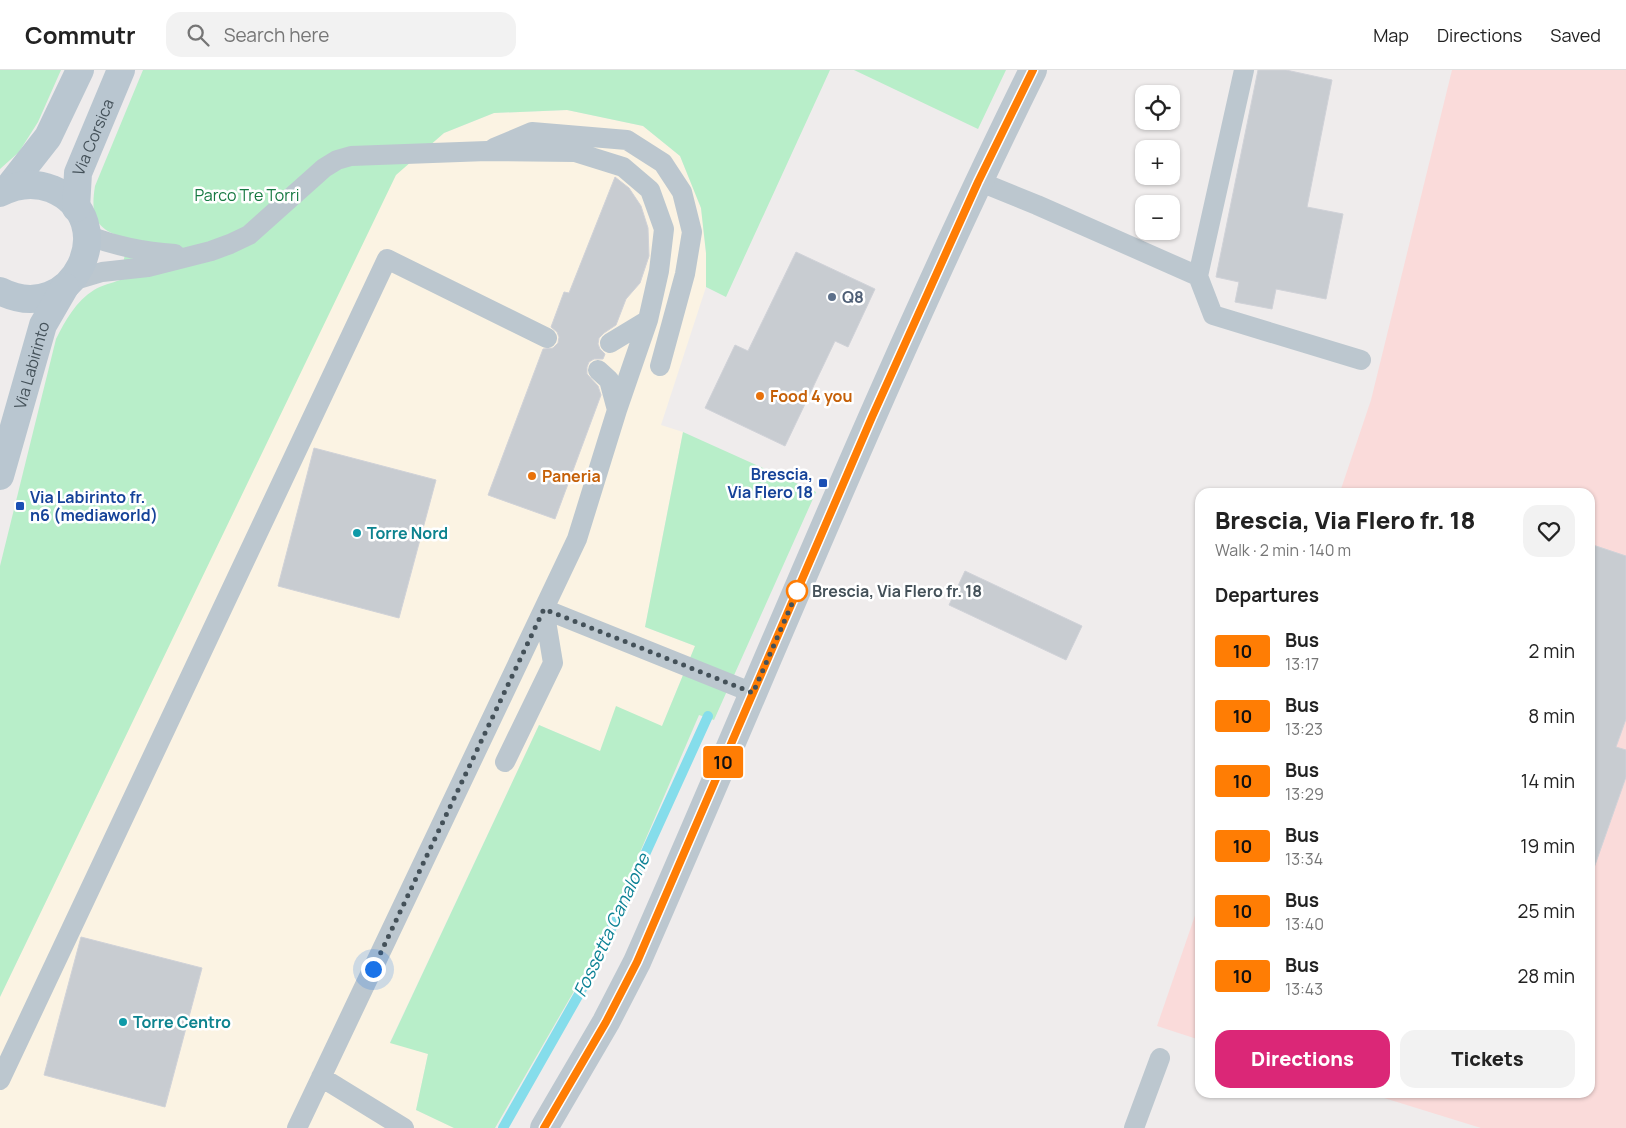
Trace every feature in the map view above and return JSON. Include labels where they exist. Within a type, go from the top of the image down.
[{"type":"main road","name":"Via Corsica","points":[[4,190],[48,138],[80,70]]},
{"type":"main road","name":"Via Corsica","points":[[76,208],[78,173],[121,70]]},
{"type":"main road","name":"Via Corsica","points":[[4,190],[27,184],[45,187],[63,195],[76,208],[85,226],[87,235],[86,254],[83,264],[68,284]]},
{"type":"main road","points":[[0,291],[8,296],[32,300],[54,294],[68,284]]},
{"type":"main road","name":"Via Labirinto","points":[[0,476],[43,325],[68,284]]},
{"type":"street","points":[[544,1128],[606,1022],[637,962],[746,690],[978,182],[1033,70]]},
{"type":"lane","points":[[1244,70],[1198,276],[1213,315],[1361,360]]},
{"type":"lane","points":[[487,151],[532,132],[627,140],[663,163],[682,192],[692,232],[684,274],[660,366]]},
{"type":"lane","points":[[68,284],[102,272],[148,267],[224,246],[248,235],[324,168],[337,160],[366,154],[487,151],[575,152],[623,167],[650,190],[664,229],[659,271],[648,320],[616,410],[577,539],[297,1128]]},
{"type":"lane","points":[[978,182],[1037,205],[1198,276]]},
{"type":"lane","points":[[87,235],[104,242],[150,252],[192,256]]},
{"type":"lane","points":[[0,1080],[387,259],[547,338]]},
{"type":"lane","points":[[610,343],[648,320]]},
{"type":"lane","points":[[598,370],[609,380],[616,410]]},
{"type":"lane","points":[[544,609],[746,690]]},
{"type":"lane","points":[[505,762],[553,663],[544,609]]},
{"type":"lane","points":[[1134,1128],[1160,1058]]},
{"type":"lane","points":[[321,1077],[404,1128]]},
{"type":"lane","points":[[309,1102],[311,1128]]},
{"type":"shaded area","points":[[1452,70],[1626,70],[1626,1128],[1481,1128],[1384,1098],[1595,1098],[1595,488],[1341,488],[1371,400]]},
{"type":"shaded area","points":[[567,110],[643,126],[680,156],[701,208],[706,253],[706,287],[661,425],[683,432],[645,627],[695,646],[662,726],[600,751],[539,725],[390,1042],[428,1054],[416,1110],[454,1128],[0,1128],[0,997],[395,175],[444,133],[494,113]]},
{"type":"shaded area","points":[[1195,916],[1195,1038],[1157,1026]]},
{"type":"green space","points":[[0,70],[61,70],[38,122],[19,152],[0,169]]},
{"type":"green space","name":"Parco Tre Torri","points":[[143,70],[830,70],[726,297],[706,287],[706,253],[701,208],[680,156],[643,126],[567,110],[494,113],[444,133],[396,175],[0,997],[0,566],[56,339],[67,318],[82,300],[97,288],[120,280],[128,238],[109,231],[102,227],[98,221],[94,206],[95,186]]},
{"type":"green space","points":[[854,70],[1006,70],[978,129]]},
{"type":"green space","points":[[683,432],[816,492],[714,720],[699,715],[607,929],[585,972],[495,1128],[454,1128],[416,1110],[428,1054],[390,1043],[539,725],[600,751],[616,706],[662,726],[695,646],[645,627]]},
{"type":"building","points":[[1258,70],[1286,70],[1332,80],[1307,207],[1343,214],[1326,299],[1276,289],[1272,309],[1235,302],[1239,282],[1216,277]]},
{"type":"building","points":[[615,177],[629,188],[641,206],[648,228],[649,256],[640,283],[626,299],[616,325],[599,338],[598,344],[605,354],[603,359],[594,359],[589,362],[587,367],[587,374],[598,386],[601,395],[555,519],[488,495],[543,349],[553,348],[558,343],[559,337],[557,332],[551,327],[564,292],[569,293]]},
{"type":"building","points":[[796,252],[875,289],[848,347],[835,341],[785,446],[705,408],[735,345],[748,351]]},
{"type":"building","name":"Torre Nord","points":[[314,448],[436,480],[399,618],[278,586]]},
{"type":"building","points":[[1595,546],[1626,556],[1626,719],[1616,747],[1626,750],[1626,777],[1595,865]]},
{"type":"building","points":[[965,571],[1082,626],[1066,660],[949,605]]},
{"type":"building","name":"Torre Centro","points":[[81,937],[202,968],[165,1107],[44,1075]]},
{"type":"waterway","name":"Fossetta Canalone","points":[[503,1128],[591,973],[708,716]]},
{"type":"bus line","name":"10","points":[[544,1128],[606,1022],[637,962],[872,417],[978,182],[1033,70]]},
{"type":"place","name":"Q8","points":[[832,297]]},
{"type":"place","name":"Food 4 you","points":[[760,396]]},
{"type":"place","name":"Paneria","points":[[532,476]]},
{"type":"place","name":"Brescia, Via Flero 18","points":[[823,483]]},
{"type":"place","name":"Via Labirinto fr. n6 (mediaworld)","points":[[20,506]]},
{"type":"place","name":"Torre Nord","points":[[357,533]]},
{"type":"place","name":"Brescia, Via Flero fr. 18","points":[[797,591]]},
{"type":"place","name":"Torre Centro","points":[[123,1022]]},
{"type":"route","points":[[373,969],[544,609],[753,693],[797,591]]}]
